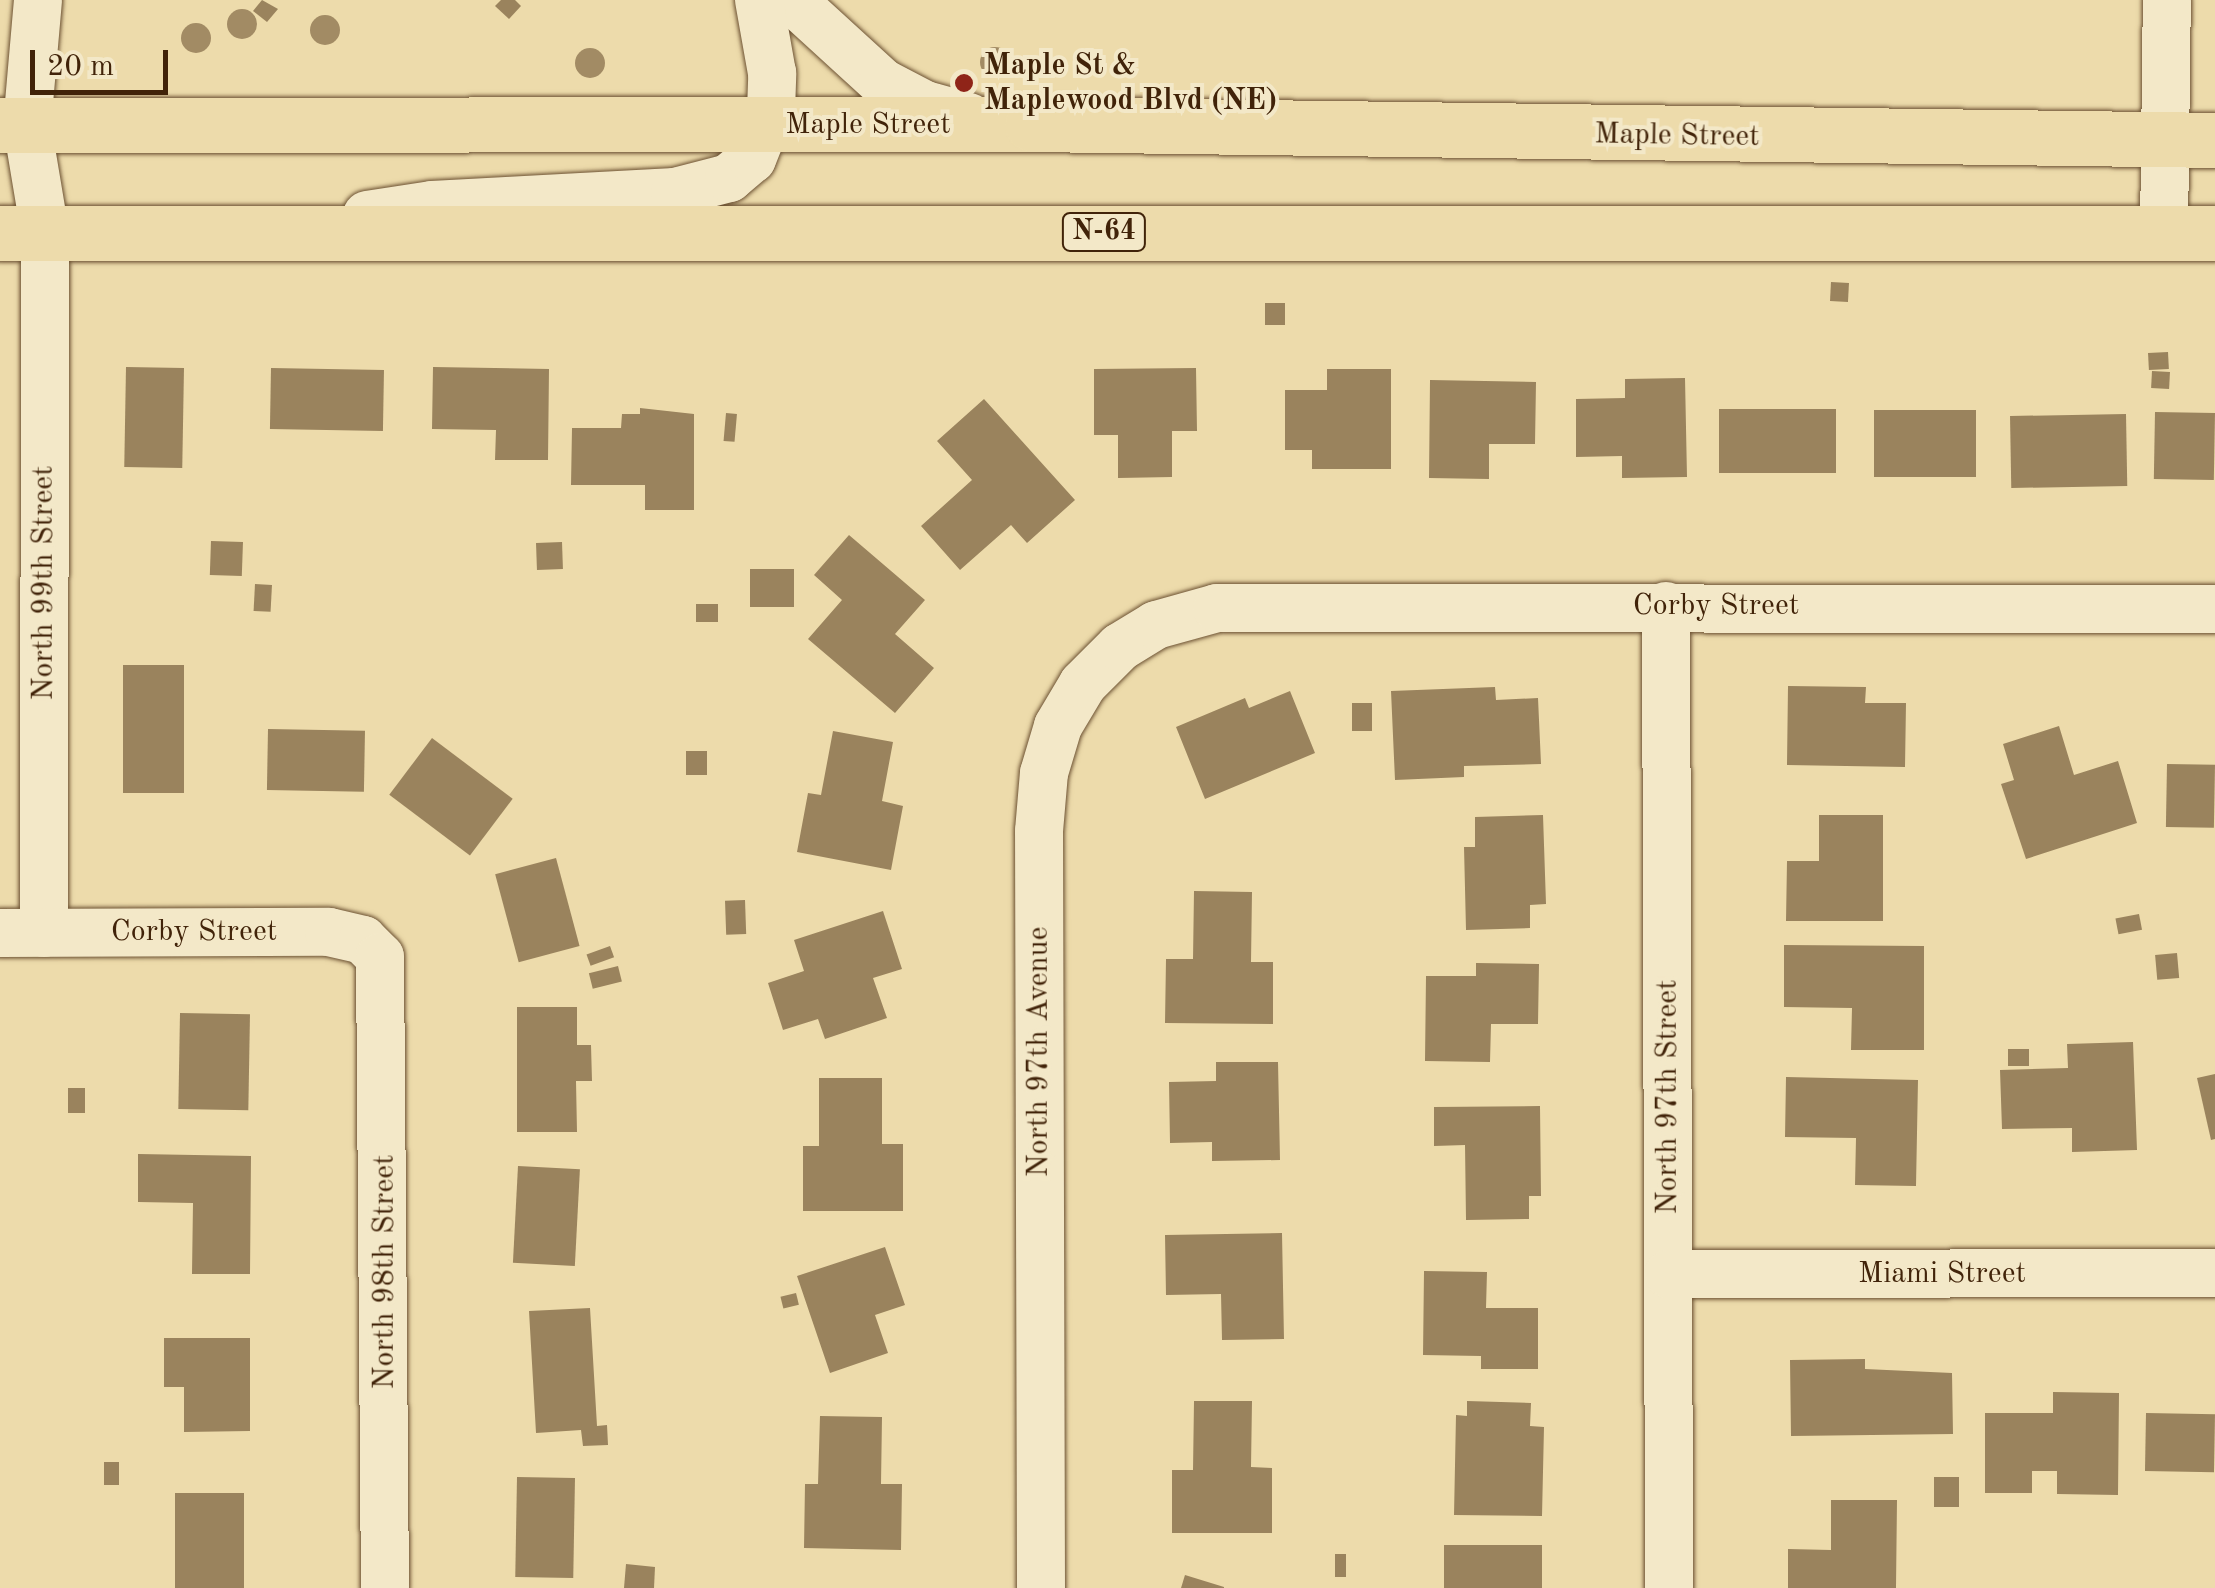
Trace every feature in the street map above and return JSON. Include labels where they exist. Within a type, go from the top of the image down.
[{"type":"main road","name":"Maple Street","points":[[14,125],[1032,124],[2189,140]]},
{"type":"main road","name":"N-64","points":[[22,233],[2190,232]]},
{"type":"street","points":[[0,17],[14,0]]},
{"type":"street","name":"North 99th Street","points":[[22,933],[22,233],[14,125],[38,0]]},
{"type":"street","points":[[265,234],[432,205],[696,188],[746,166],[768,125],[772,74],[759,0]]},
{"type":"street","points":[[792,0],[851,59],[899,92],[962,116],[1032,124]]},
{"type":"street","points":[[2167,0],[2189,140],[2190,232]]},
{"type":"street","name":"North 97th Street","points":[[1666,606],[1669,1588]]},
{"type":"street","name":"Corby Street","points":[[1217,608],[2215,609]]},
{"type":"street","name":"North 97th Avenue","points":[[1040,1588],[1044,773],[1058,726],[1082,684],[1120,647],[1156,625],[1217,608]]},
{"type":"street","name":"Corby Street","points":[[22,933],[329,932],[363,940],[380,957]]},
{"type":"street","name":"North 98th Street","points":[[380,957],[385,1588]]},
{"type":"street","name":"Miami Street","points":[[1669,1274],[2215,1274]]},
{"type":"building","points":[[262,0],[278,9],[267,22],[253,11]]},
{"type":"building","points":[[501,0],[515,0],[521,6],[509,19],[495,6]]},
{"type":"building","points":[[1831,282],[1849,283],[1848,302],[1830,301]]},
{"type":"building","points":[[1265,303],[1285,303],[1285,325],[1265,325]]},
{"type":"building","points":[[2168,352],[2169,369],[2149,370],[2148,353]]},
{"type":"building","points":[[126,367],[184,368],[182,468],[124,467]]},
{"type":"building","points":[[433,367],[549,369],[548,460],[495,460],[496,430],[432,429]]},
{"type":"building","points":[[271,368],[384,370],[383,431],[270,429]]},
{"type":"building","points":[[1196,368],[1197,431],[1172,431],[1172,477],[1118,478],[1118,435],[1094,435],[1094,369]]},
{"type":"building","points":[[1327,369],[1391,369],[1391,469],[1312,469],[1312,450],[1285,450],[1285,390],[1327,390]]},
{"type":"building","points":[[2152,371],[2170,372],[2169,389],[2151,388]]},
{"type":"building","points":[[1685,378],[1687,477],[1622,478],[1622,456],[1576,457],[1576,399],[1625,398],[1625,379]]},
{"type":"building","points":[[1430,380],[1536,382],[1535,444],[1489,444],[1489,479],[1429,478]]},
{"type":"building","points":[[984,399],[1075,500],[1027,543],[1011,525],[960,570],[921,526],[972,480],[937,441]]},
{"type":"building","points":[[640,408],[694,414],[694,510],[645,510],[645,485],[571,485],[572,428],[621,428],[622,414],[640,414]]},
{"type":"building","points":[[1719,409],[1836,409],[1836,473],[1719,473]]},
{"type":"building","points":[[1874,410],[1976,410],[1976,477],[1874,477]]},
{"type":"building","points":[[2155,412],[2215,413],[2214,480],[2154,479]]},
{"type":"building","points":[[726,413],[737,414],[735,442],[724,441]]},
{"type":"building","points":[[2126,414],[2127,486],[2011,488],[2010,416]]},
{"type":"building","points":[[849,535],[925,600],[895,634],[934,668],[895,713],[808,639],[842,600],[814,575]]},
{"type":"building","points":[[211,541],[243,542],[242,576],[210,575]]},
{"type":"building","points":[[562,542],[563,569],[537,570],[536,543]]},
{"type":"building","points":[[750,569],[794,569],[794,607],[750,607]]},
{"type":"building","points":[[255,584],[272,585],[271,612],[254,611]]},
{"type":"building","points":[[696,604],[718,604],[718,622],[696,622]]},
{"type":"building","points":[[123,665],[184,665],[184,793],[123,793]]},
{"type":"building","points":[[1788,686],[1866,687],[1865,703],[1906,703],[1905,767],[1787,765]]},
{"type":"building","points":[[1495,687],[1496,700],[1538,698],[1541,764],[1464,766],[1464,777],[1395,780],[1391,691]]},
{"type":"building","points":[[1290,691],[1315,753],[1205,799],[1176,727],[1245,698],[1249,708]]},
{"type":"building","points":[[1352,703],[1372,703],[1372,731],[1352,731]]},
{"type":"building","points":[[2059,726],[2074,775],[2118,761],[2137,823],[2026,859],[2001,784],[2014,780],[2003,744]]},
{"type":"building","points":[[268,729],[365,731],[364,792],[267,790]]},
{"type":"building","points":[[833,731],[893,742],[882,801],[903,806],[891,870],[797,852],[808,793],[821,795]]},
{"type":"building","points":[[432,738],[513,799],[470,855],[389,795]]},
{"type":"building","points":[[686,751],[707,751],[707,775],[686,775]]},
{"type":"building","points":[[2167,764],[2215,765],[2214,828],[2166,827]]},
{"type":"building","points":[[1543,815],[1546,904],[1530,905],[1530,928],[1466,930],[1464,847],[1475,847],[1475,817]]},
{"type":"building","points":[[1819,815],[1883,815],[1883,921],[1786,921],[1787,861],[1819,861]]},
{"type":"building","points":[[556,858],[580,946],[519,962],[495,874]]},
{"type":"building","points":[[1194,891],[1252,892],[1251,962],[1273,962],[1273,1024],[1165,1023],[1166,959],[1193,959]]},
{"type":"building","points":[[745,900],[746,934],[726,935],[725,901]]},
{"type":"building","points":[[883,911],[902,969],[873,978],[887,1018],[825,1039],[818,1019],[783,1030],[768,983],[804,971],[794,940]]},
{"type":"building","points":[[2139,914],[2142,930],[2118,934],[2115,919]]},
{"type":"building","points":[[1784,945],[1924,946],[1924,1050],[1851,1050],[1852,1008],[1784,1007]]},
{"type":"building","points":[[610,946],[614,957],[591,966],[587,955]]},
{"type":"building","points":[[2177,953],[2179,978],[2157,980],[2155,955]]},
{"type":"building","points":[[1476,963],[1539,964],[1538,1024],[1491,1024],[1490,1062],[1425,1061],[1426,976],[1476,976]]},
{"type":"building","points":[[618,966],[622,982],[593,989],[589,973]]},
{"type":"building","points":[[517,1007],[577,1007],[577,1045],[591,1045],[592,1081],[576,1081],[577,1132],[517,1132]]},
{"type":"building","points":[[180,1013],[250,1014],[248,1110],[178,1109]]},
{"type":"building","points":[[2133,1042],[2137,1150],[2072,1152],[2072,1128],[2002,1129],[2000,1070],[2068,1068],[2067,1044]]},
{"type":"building","points":[[2008,1049],[2029,1049],[2029,1066],[2008,1066]]},
{"type":"building","points":[[1216,1062],[1278,1062],[1280,1160],[1212,1161],[1212,1142],[1170,1143],[1169,1082],[1216,1081]]},
{"type":"building","points":[[2215,1074],[2215,1139],[2211,1140],[2197,1078]]},
{"type":"building","points":[[1786,1077],[1918,1080],[1916,1186],[1855,1185],[1856,1138],[1785,1137]]},
{"type":"building","points":[[819,1078],[882,1078],[882,1144],[903,1144],[903,1211],[803,1211],[803,1146],[819,1146]]},
{"type":"building","points":[[68,1088],[85,1088],[85,1113],[68,1113]]},
{"type":"building","points":[[1540,1106],[1541,1196],[1529,1196],[1529,1219],[1466,1220],[1465,1145],[1434,1146],[1434,1107]]},
{"type":"building","points":[[138,1154],[251,1156],[250,1274],[192,1274],[193,1203],[138,1202]]},
{"type":"building","points":[[518,1166],[580,1169],[575,1266],[513,1263]]},
{"type":"building","points":[[1282,1233],[1284,1339],[1222,1340],[1221,1294],[1166,1295],[1165,1235]]},
{"type":"building","points":[[885,1247],[905,1305],[875,1315],[888,1353],[830,1373],[797,1276]]},
{"type":"building","points":[[1424,1271],[1487,1272],[1486,1308],[1538,1308],[1538,1369],[1481,1369],[1481,1356],[1423,1355]]},
{"type":"building","points":[[796,1293],[799,1305],[783,1309],[780,1297]]},
{"type":"building","points":[[590,1308],[597,1426],[607,1425],[608,1445],[583,1446],[581,1430],[536,1433],[529,1311]]},
{"type":"building","points":[[164,1338],[250,1338],[250,1431],[184,1432],[184,1387],[164,1387]]},
{"type":"building","points":[[1865,1359],[1865,1369],[1952,1373],[1953,1434],[1791,1436],[1790,1360]]},
{"type":"building","points":[[2053,1392],[2119,1393],[2118,1495],[2057,1494],[2057,1471],[2032,1471],[2032,1493],[1985,1493],[1985,1413],[2053,1413]]},
{"type":"building","points":[[1194,1401],[1252,1401],[1251,1467],[1272,1468],[1272,1533],[1172,1533],[1172,1470],[1193,1470]]},
{"type":"building","points":[[1467,1401],[1531,1403],[1530,1426],[1544,1427],[1542,1516],[1454,1515],[1456,1415],[1467,1416]]},
{"type":"building","points":[[2146,1413],[2215,1414],[2214,1472],[2145,1471]]},
{"type":"building","points":[[820,1416],[882,1417],[881,1484],[902,1484],[901,1550],[804,1548],[805,1484],[818,1484]]},
{"type":"building","points":[[104,1462],[119,1462],[119,1485],[104,1485]]},
{"type":"building","points":[[517,1477],[575,1478],[573,1578],[515,1577]]},
{"type":"building","points":[[1934,1477],[1959,1477],[1959,1507],[1934,1507]]},
{"type":"building","points":[[175,1493],[244,1493],[244,1588],[175,1588]]},
{"type":"building","points":[[1831,1500],[1897,1500],[1896,1588],[1788,1588],[1788,1549],[1831,1550]]},
{"type":"building","points":[[1444,1545],[1542,1545],[1542,1588],[1444,1588]]},
{"type":"building","points":[[1335,1554],[1346,1554],[1346,1577],[1335,1577]]},
{"type":"building","points":[[626,1564],[655,1567],[654,1588],[624,1588]]},
{"type":"building","points":[[1185,1575],[1224,1587],[1224,1588],[1181,1588]]},
{"type":"place","name":"Maple St & Maplewood Blvd (NE)","points":[[964,83]]}]
